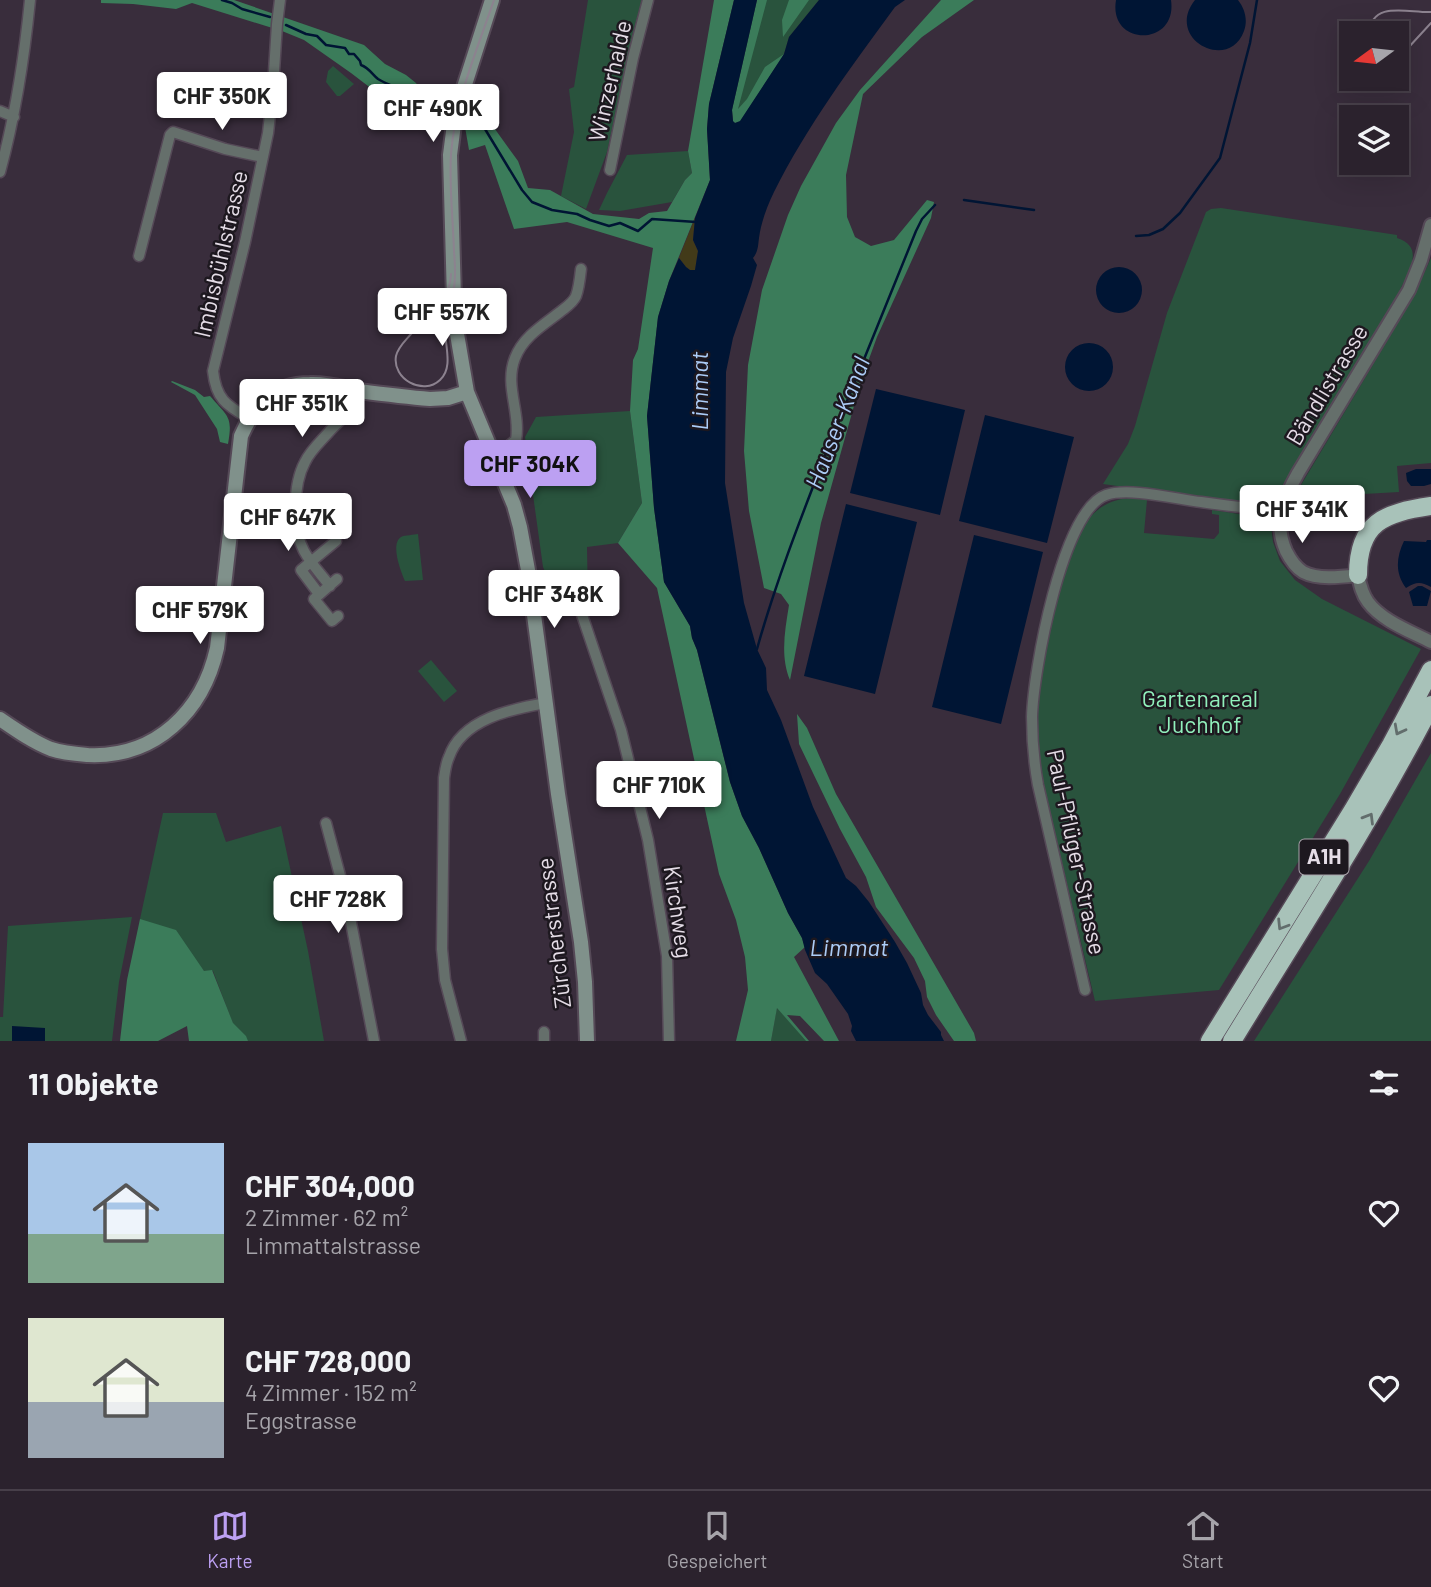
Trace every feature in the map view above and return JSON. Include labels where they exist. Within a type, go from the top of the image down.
[{"type":"highway","points":[[1358,575],[1360,549],[1378,522],[1399,511],[1431,506]]},
{"type":"highway","points":[[1358,575],[1372,542],[1386,527],[1403,518],[1415,516],[1431,519]]},
{"type":"highway","name":"A1H","points":[[1210,1041],[1353,810],[1431,670]]},
{"type":"highway","name":"A1H","points":[[1232,1041],[1368,819],[1431,705]]},
{"type":"main road","name":"Zürcherstrasse","points":[[492,0],[459,103],[450,155],[457,334],[467,392],[494,454],[520,527],[581,942],[587,1041]]},
{"type":"main road","points":[[0,719],[25,736],[53,749],[95,755],[139,746],[161,735],[183,717],[204,688],[217,648],[241,436],[248,418],[271,394],[286,387],[312,383],[430,399],[449,398],[467,392]]},
{"type":"street","points":[[0,172],[14,117],[30,0]]},
{"type":"street","name":"Imbisbühlstrasse","points":[[248,418],[223,401],[213,371],[263,157],[273,87],[280,0]]},
{"type":"street","name":"Winzerhalde","points":[[610,170],[648,0]]},
{"type":"street","points":[[0,111],[14,117]]},
{"type":"street","points":[[139,256],[173,132],[225,149],[263,157]]},
{"type":"street","name":"Bändlistrasse","points":[[1280,512],[1298,473],[1409,290],[1422,260],[1431,225]]},
{"type":"street","points":[[494,454],[516,440],[517,426],[510,373],[515,357],[533,332],[570,305],[575,297],[581,269]]},
{"type":"street","points":[[338,616],[332,621],[314,599],[334,582],[310,561],[298,537],[298,481],[309,454],[356,405],[359,391]]},
{"type":"street","name":"Paul-Pflüger-Strasse","points":[[1085,990],[1038,785],[1032,734],[1036,680],[1063,559],[1084,516],[1097,499],[1114,493],[1280,512]]},
{"type":"street","points":[[1280,512],[1284,547],[1302,571],[1318,576],[1358,575],[1363,593],[1375,610],[1430,642]]},
{"type":"street","points":[[298,537],[316,524]]},
{"type":"street","points":[[319,594],[301,570],[336,541]]},
{"type":"street","name":"Kirchweg","points":[[530,583],[559,586],[566,589],[578,603],[621,730],[648,840],[660,907],[667,956],[670,1041]]},
{"type":"street","points":[[461,1041],[445,981],[442,949],[444,778],[449,755],[466,732],[477,724],[545,699]]},
{"type":"street","points":[[326,823],[347,902],[373,1041]]},
{"type":"green space","points":[[101,0],[234,0],[364,45],[385,64],[416,83],[443,118],[465,124],[475,119],[492,125],[518,161],[528,188],[550,190],[593,214],[639,219],[649,213],[667,211],[692,173],[688,151],[714,0],[734,0],[709,104],[707,129],[710,180],[669,281],[658,317],[647,416],[654,508],[664,582],[690,626],[730,782],[742,816],[802,938],[805,947],[794,957],[839,1041],[824,1041],[800,1016],[787,1015],[809,1041],[806,1041],[777,1008],[771,1041],[736,1041],[748,990],[745,957],[736,920],[719,874],[657,588],[618,543],[642,503],[630,411],[633,360],[638,349],[653,248],[567,222],[514,229],[485,145],[469,150],[465,127],[437,130],[431,128],[396,101],[385,99],[304,40],[192,3],[176,9],[101,3]]},
{"type":"green space","points":[[588,0],[642,0],[607,152],[586,209],[561,196],[574,132],[569,89],[574,87]]},
{"type":"green space","points":[[757,0],[819,0],[789,37],[784,54],[740,122],[732,110]]},
{"type":"green space","points":[[757,0],[767,0],[738,109],[747,99],[765,67],[784,54],[740,122],[735,123],[732,110]]},
{"type":"green space","points":[[789,0],[809,0],[783,37],[782,20]]},
{"type":"green space","points":[[941,0],[974,0],[922,37],[863,94],[846,175],[847,217],[855,237],[871,246],[894,240],[927,200],[934,202],[931,218],[877,337],[861,381],[821,523],[790,680],[784,652],[789,605],[781,594],[764,588],[749,511],[744,451],[748,365],[762,290],[788,215],[836,123],[860,90]]},
{"type":"green space","points":[[333,66],[354,84],[340,96],[337,96],[326,82],[328,71]]},
{"type":"green space","points":[[688,151],[692,173],[672,202],[620,211],[599,210],[627,155]]},
{"type":"green space","points":[[1221,208],[1397,235],[1397,238],[1411,248],[1413,254],[1410,269],[1399,292],[1275,499],[1265,504],[1253,502],[1253,505],[1103,484],[1128,444],[1135,426],[1167,313],[1206,212]]},
{"type":"green space","points":[[1431,258],[1431,463],[1397,466],[1399,492],[1364,494],[1364,514],[1288,515],[1298,490],[1414,296]]},
{"type":"green space","points":[[172,381],[195,390],[204,397],[210,396],[221,408],[229,422],[228,444],[220,442],[217,429],[195,395]]},
{"type":"green space","points":[[630,411],[642,503],[618,543],[587,547],[588,603],[571,583],[546,574],[543,567],[525,437],[536,417]]},
{"type":"green space","name":"Gartenareal Juchhof","points":[[1130,498],[1147,500],[1144,533],[1214,539],[1219,533],[1219,515],[1212,514],[1212,510],[1266,518],[1271,525],[1273,542],[1280,561],[1295,580],[1322,599],[1421,649],[1340,794],[1219,990],[1095,1001],[1042,782],[1037,740],[1038,698],[1048,634],[1073,546],[1085,523],[1094,514],[1104,506]]},
{"type":"green space","points":[[418,534],[423,580],[405,581],[396,546],[401,537]]},
{"type":"green space","points":[[431,660],[457,691],[444,702],[418,671]]},
{"type":"green space","points":[[797,714],[807,728],[836,794],[974,1033],[976,1041],[954,1041],[927,997],[925,981],[914,958],[876,907],[866,877],[799,744]]},
{"type":"green space","points":[[1431,753],[1431,1041],[1254,1041],[1369,861]]},
{"type":"green space","points":[[163,813],[216,813],[226,842],[281,826],[324,1041],[248,1041],[233,1024],[213,971],[204,971],[140,919]]},
{"type":"green space","points":[[132,917],[119,982],[112,1041],[0,1041],[8,926]]},
{"type":"green space","points":[[140,919],[176,930],[204,971],[212,970],[233,1023],[248,1041],[189,1041],[187,1026],[158,1041],[120,1041],[127,980]]},
{"type":"green space","points":[[777,1007],[806,1041],[771,1041]]},
{"type":"sand","points":[[695,218],[693,240],[698,251],[695,270],[690,270],[679,258]]},
{"type":"water","name":"Limmat","points":[[734,0],[757,0],[732,110],[735,123],[740,121],[784,54],[789,37],[819,0],[905,0],[895,7],[830,97],[787,168],[767,209],[761,226],[758,249],[753,258],[757,265],[733,338],[726,372],[725,483],[744,603],[757,649],[766,668],[767,690],[813,807],[846,878],[869,902],[895,942],[921,993],[923,1005],[944,1041],[856,1041],[848,1014],[827,984],[815,973],[802,938],[742,816],[730,782],[690,626],[664,582],[654,508],[647,416],[658,317],[679,258],[690,270],[695,270],[698,251],[693,240],[695,218],[710,180],[707,129],[709,104]]},
{"type":"water","points":[[1116,0],[1171,0],[1170,15],[1164,26],[1155,33],[1132,33],[1122,26],[1116,15]]},
{"type":"water","points":[[1195,0],[1238,0],[1246,23],[1236,43],[1226,49],[1214,50],[1202,46],[1193,38],[1187,27],[1188,14]]},
{"type":"water","points":[[1119,267],[1135,274],[1142,290],[1135,306],[1119,313],[1103,306],[1096,290],[1103,274]]},
{"type":"water","points":[[1089,343],[1106,350],[1113,367],[1106,384],[1089,391],[1072,384],[1065,367],[1072,350]]},
{"type":"water","points":[[876,389],[965,410],[940,515],[850,493]]},
{"type":"water","points":[[985,415],[1074,437],[1047,543],[959,521]]},
{"type":"water","points":[[1416,469],[1431,469],[1431,484],[1411,486],[1406,473]]},
{"type":"water","points":[[846,504],[917,522],[875,694],[804,676]]},
{"type":"water","points":[[974,535],[1043,552],[1001,724],[932,707]]},
{"type":"water","points":[[1431,540],[1431,587],[1418,583],[1406,588],[1398,565],[1404,541]]},
{"type":"water","points":[[1418,586],[1431,591],[1427,606],[1413,606],[1409,592]]},
{"type":"water","points":[[12,1026],[45,1028],[45,1041],[12,1041]]},
{"type":"waterway","points":[[222,0],[270,17]]},
{"type":"waterway","name":"Hauser-Kanal","points":[[1136,236],[1149,235],[1163,229],[1180,213],[1220,158],[1250,43],[1257,0]]},
{"type":"waterway","points":[[286,25],[317,36],[326,45],[345,48],[378,79],[409,94],[428,115],[442,124]]},
{"type":"waterway","points":[[464,126],[472,125],[485,129],[532,202],[609,226],[620,223],[638,231],[652,219],[696,222]]},
{"type":"waterway","name":"Hauser-Kanal","points":[[964,200],[1034,210]]},
{"type":"waterway","name":"Hauser-Kanal","points":[[757,649],[781,573],[828,448],[916,231],[922,219],[935,205]]},
{"type":"tram line","points":[[451,274],[450,284],[442,300],[404,342],[396,356],[399,372],[410,383],[418,386],[433,385],[445,374],[447,367],[445,326],[455,274],[450,178],[453,134],[468,76],[494,0]]},
{"type":"tram line","points":[[1373,21],[1377,16],[1392,10],[1431,12]]},
{"type":"tram line","points":[[1409,47],[1431,23]]}]
